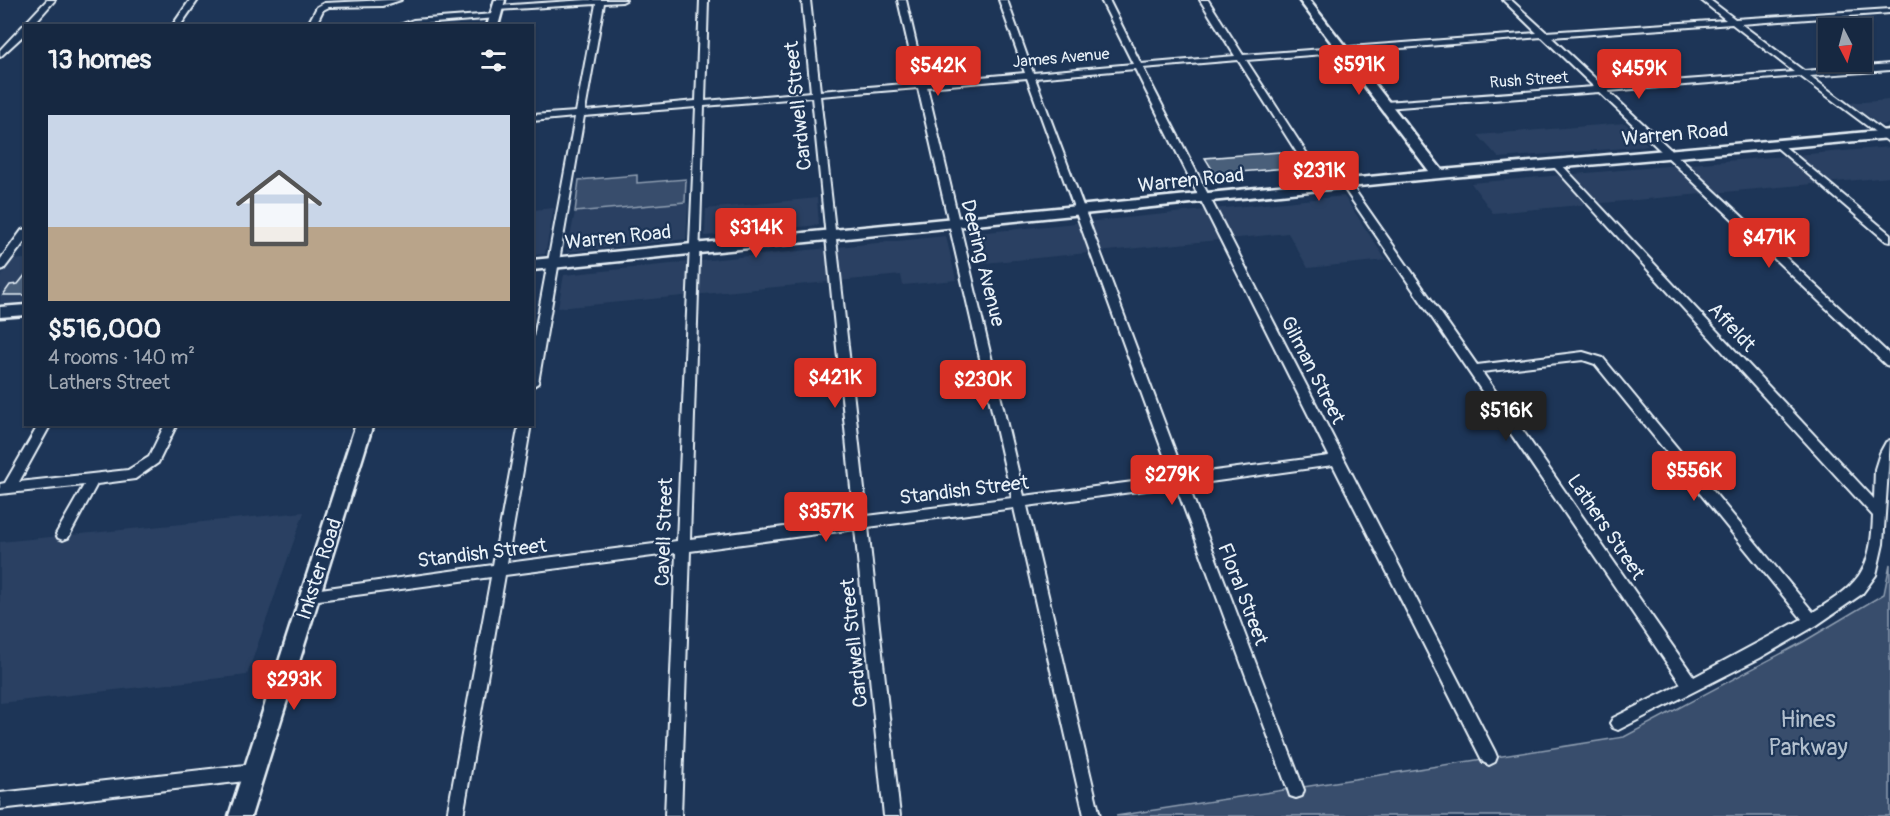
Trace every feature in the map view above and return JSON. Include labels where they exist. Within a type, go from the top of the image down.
[{"type":"main road","points":[[1304,0],[1438,174]]},
{"type":"main road","name":"Warren Road","points":[[534,265],[1438,174],[1888,136]]},
{"type":"main road","points":[[0,312],[24,310]]},
{"type":"main road","name":"Inkster Road","points":[[240,816],[364,426]]},
{"type":"street","points":[[28,24],[51,0]]},
{"type":"street","points":[[177,24],[194,0]]},
{"type":"street","points":[[312,24],[321,9],[327,5],[382,4],[397,0]]},
{"type":"street","points":[[406,24],[496,12],[622,0]]},
{"type":"street","name":"Cavell Street","points":[[674,816],[682,546],[704,0]]},
{"type":"street","name":"Cardwell Street","points":[[806,0],[892,816]]},
{"type":"street","name":"Deering Avenue","points":[[902,0],[1092,815]]},
{"type":"street","name":"Floral Street","points":[[1003,0],[1296,790]]},
{"type":"street","name":"Gilman Street","points":[[1106,0],[1489,757]]},
{"type":"street","points":[[1204,0],[1323,186]]},
{"type":"street","points":[[1507,0],[1890,362]]},
{"type":"street","points":[[1706,0],[1888,136]]},
{"type":"street","points":[[534,372],[600,2]]},
{"type":"street","name":"James Avenue","points":[[534,118],[1342,49],[1890,10]]},
{"type":"street","points":[[0,55],[24,28]]},
{"type":"street","points":[[0,40],[24,39]]},
{"type":"street","name":"Rush Street","points":[[1385,105],[1890,67]]},
{"type":"street","points":[[1778,144],[1890,239]]},
{"type":"street","name":"Affeldt","points":[[1557,165],[1880,514]]},
{"type":"street","name":"Lathers Street","points":[[1346,184],[1691,685]]},
{"type":"street","points":[[0,267],[24,235]]},
{"type":"street","points":[[1474,369],[1583,357],[1596,359],[1812,621]]},
{"type":"street","points":[[4,488],[44,426]]},
{"type":"street","points":[[4,488],[123,477],[145,468],[154,460],[170,426]]},
{"type":"street","points":[[455,816],[525,426]]},
{"type":"street","points":[[1618,723],[1812,621],[1862,587],[1869,578],[1880,514],[1882,462],[1890,445]]},
{"type":"street","name":"Standish Street","points":[[311,595],[1337,460]]},
{"type":"street","points":[[63,534],[93,480]]},
{"type":"street","points":[[0,801],[254,772]]},
{"type":"shaded area","points":[[1890,100],[1890,124],[1880,125],[1850,103]]},
{"type":"shaded area","points":[[1625,123],[1649,146],[1499,158],[1478,135]]},
{"type":"shaded area","points":[[1890,147],[1890,177],[1493,213],[1471,183]]},
{"type":"shaded area","points":[[1344,196],[1386,260],[1308,268],[1288,233],[975,264],[967,234]]},
{"type":"shaded area","points":[[817,198],[819,225],[705,236],[706,209]]},
{"type":"shaded area","points":[[685,202],[688,204],[686,239],[567,252],[575,212]]},
{"type":"shaded area","points":[[554,208],[545,254],[534,255],[534,210]]},
{"type":"shaded area","points":[[946,236],[956,280],[903,285],[901,275],[558,308],[564,275]]},
{"type":"shaded area","points":[[24,259],[24,302],[0,304],[0,278],[12,260]]},
{"type":"shaded area","points":[[304,512],[247,675],[0,703],[0,542]]},
{"type":"green space","points":[[637,175],[637,183],[686,179],[685,202],[575,212],[579,180]]},
{"type":"green space","name":"Hines Parkway","points":[[1890,564],[1890,816],[1116,816],[1624,737],[1803,642],[1884,594]]},
{"type":"building","points":[[1280,152],[1288,168],[1215,174],[1205,158]]},
{"type":"building","points":[[24,276],[24,295],[3,295],[10,285],[18,284]]}]
